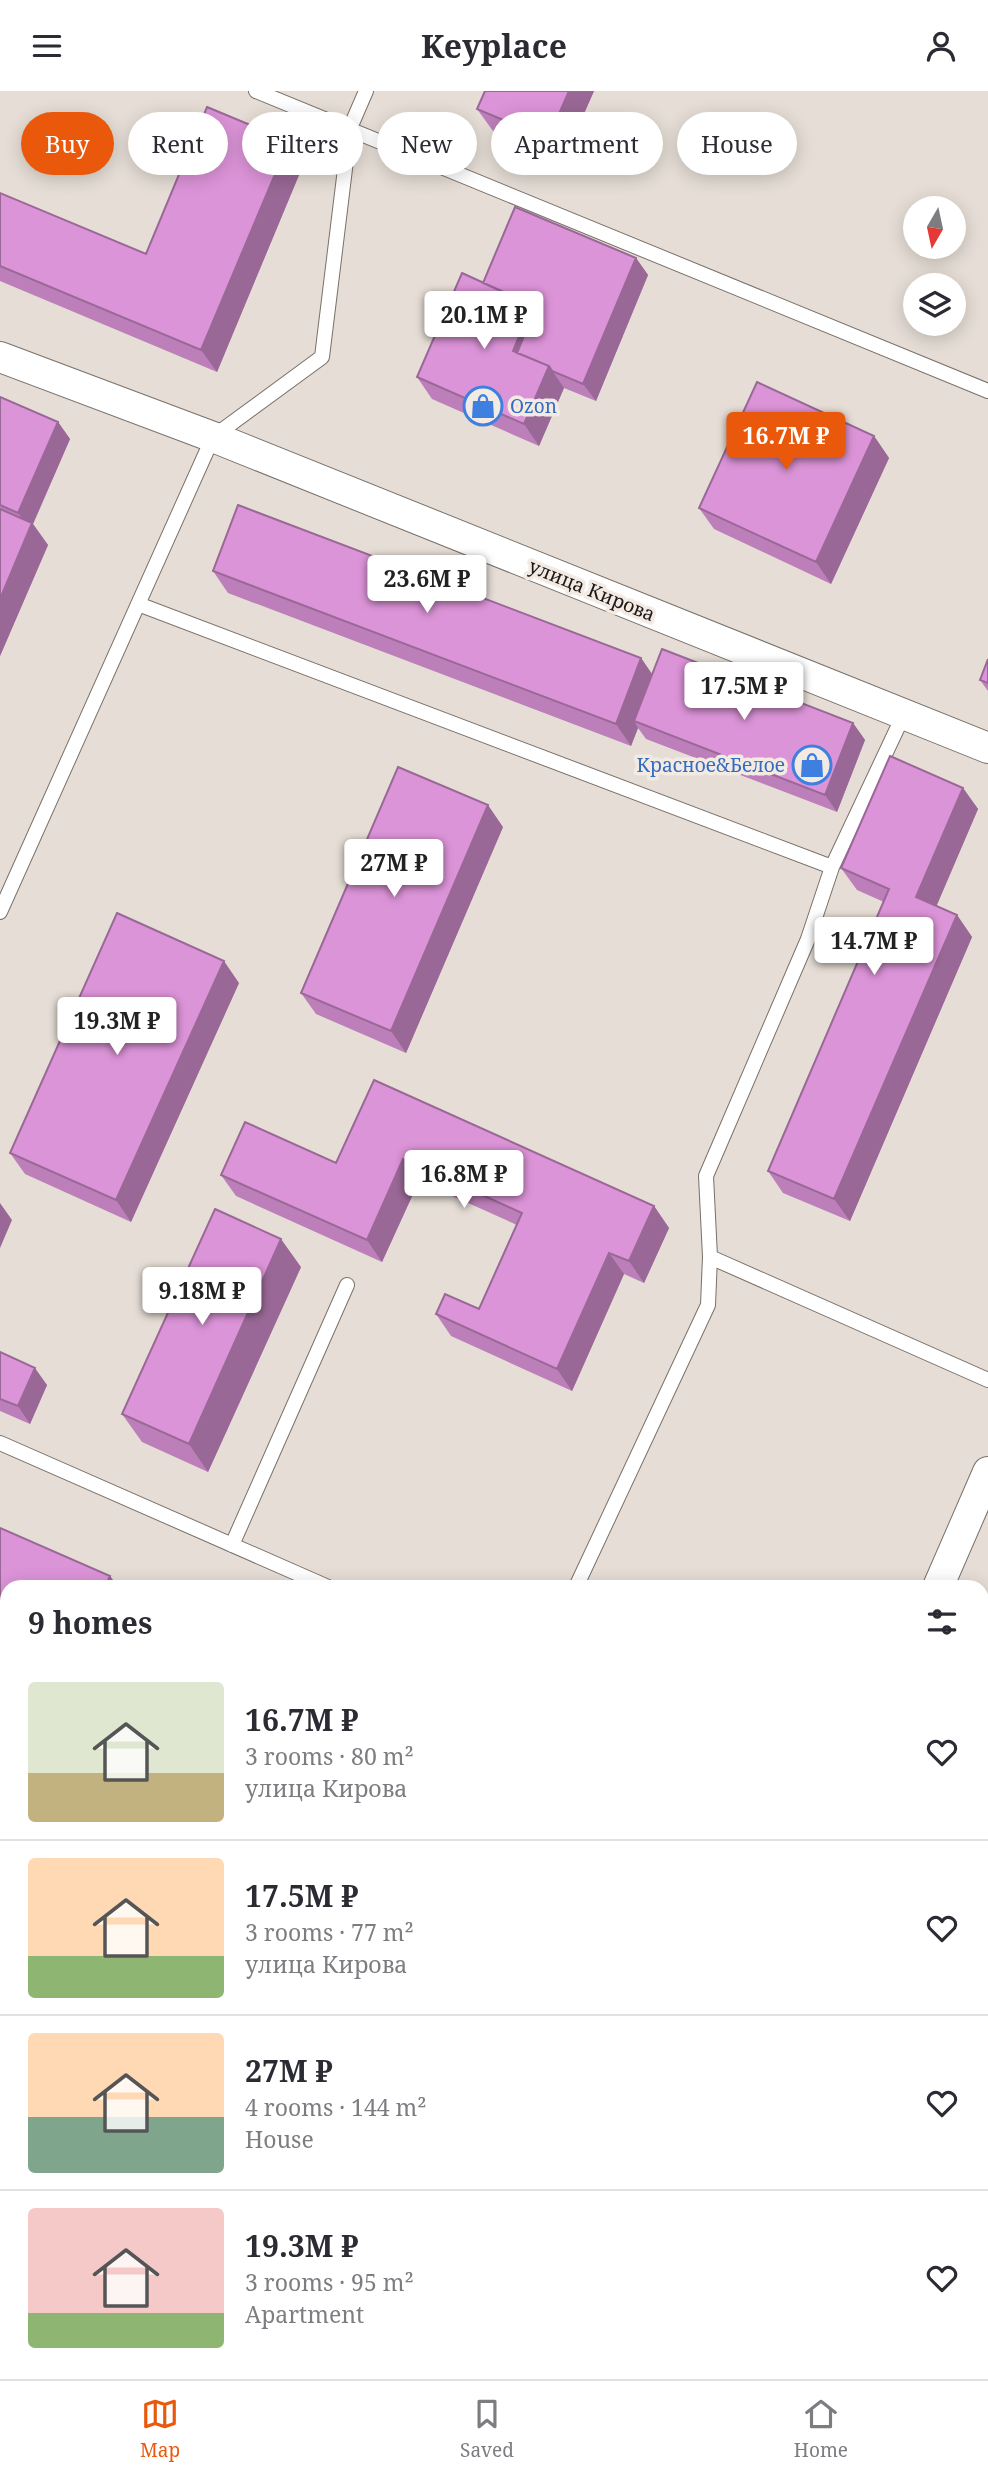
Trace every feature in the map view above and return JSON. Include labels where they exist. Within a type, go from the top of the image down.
[{"type":"street","name":"улица Кирова","points":[[0,357],[212,437],[988,748]]},
{"type":"street","points":[[941,1580],[988,1472]]},
{"type":"lane","points":[[256,91],[309,112]]},
{"type":"lane","points":[[357,112],[366,91]]},
{"type":"lane","points":[[363,133],[988,391]]},
{"type":"lane","points":[[0,912],[212,437],[322,357],[344,175]]},
{"type":"lane","points":[[138,604],[832,867]]},
{"type":"lane","points":[[579,1580],[708,1305],[710,1257],[706,1177],[808,939],[832,867],[904,715]]},
{"type":"lane","points":[[710,1257],[988,1380]]},
{"type":"lane","points":[[232,1545],[347,1286]]},
{"type":"lane","points":[[0,1443],[312,1580]]},
{"type":"building","points":[[485,91],[569,91],[560,112],[491,112],[491,115],[477,109]]},
{"type":"building","points":[[207,107],[219,112],[205,112]]},
{"type":"building","points":[[228,116],[242,122],[242,175],[275,175],[201,350],[0,266],[0,193],[146,254],[179,175],[228,175]]},
{"type":"building","points":[[515,207],[636,258],[583,384],[517,353],[535,309],[532,305],[483,283]]},
{"type":"building","points":[[462,273],[532,305],[513,351],[549,366],[524,424],[417,377]]},
{"type":"building","points":[[757,382],[874,436],[816,562],[699,508]]},
{"type":"building","points":[[0,397],[58,422],[18,513],[0,505]]},
{"type":"building","points":[[238,505],[641,658],[616,724],[213,571]]},
{"type":"building","points":[[0,509],[32,523],[0,599]]},
{"type":"building","points":[[662,649],[853,723],[825,795],[634,721]]},
{"type":"building","points":[[988,659],[988,683],[980,680]]},
{"type":"building","points":[[890,756],[963,788],[916,897],[957,915],[834,1199],[768,1171],[889,889],[841,868]]},
{"type":"building","points":[[398,767],[488,805],[391,1031],[301,993]]},
{"type":"building","points":[[117,913],[224,961],[116,1200],[10,1153]]},
{"type":"building","points":[[374,1080],[654,1206],[629,1261],[609,1253],[557,1369],[436,1314],[445,1294],[479,1309],[522,1213],[403,1159],[367,1240],[221,1175],[245,1122],[336,1163]]},
{"type":"building","points":[[215,1209],[281,1239],[189,1444],[122,1414]]},
{"type":"building","points":[[0,1352],[35,1368],[18,1406],[0,1399]]},
{"type":"building","points":[[0,1528],[110,1576],[108,1580],[0,1580]]},
{"type":"place","name":"Ozon","points":[[483,406]]},
{"type":"place","name":"Красное&Белое","points":[[812,765]]}]
